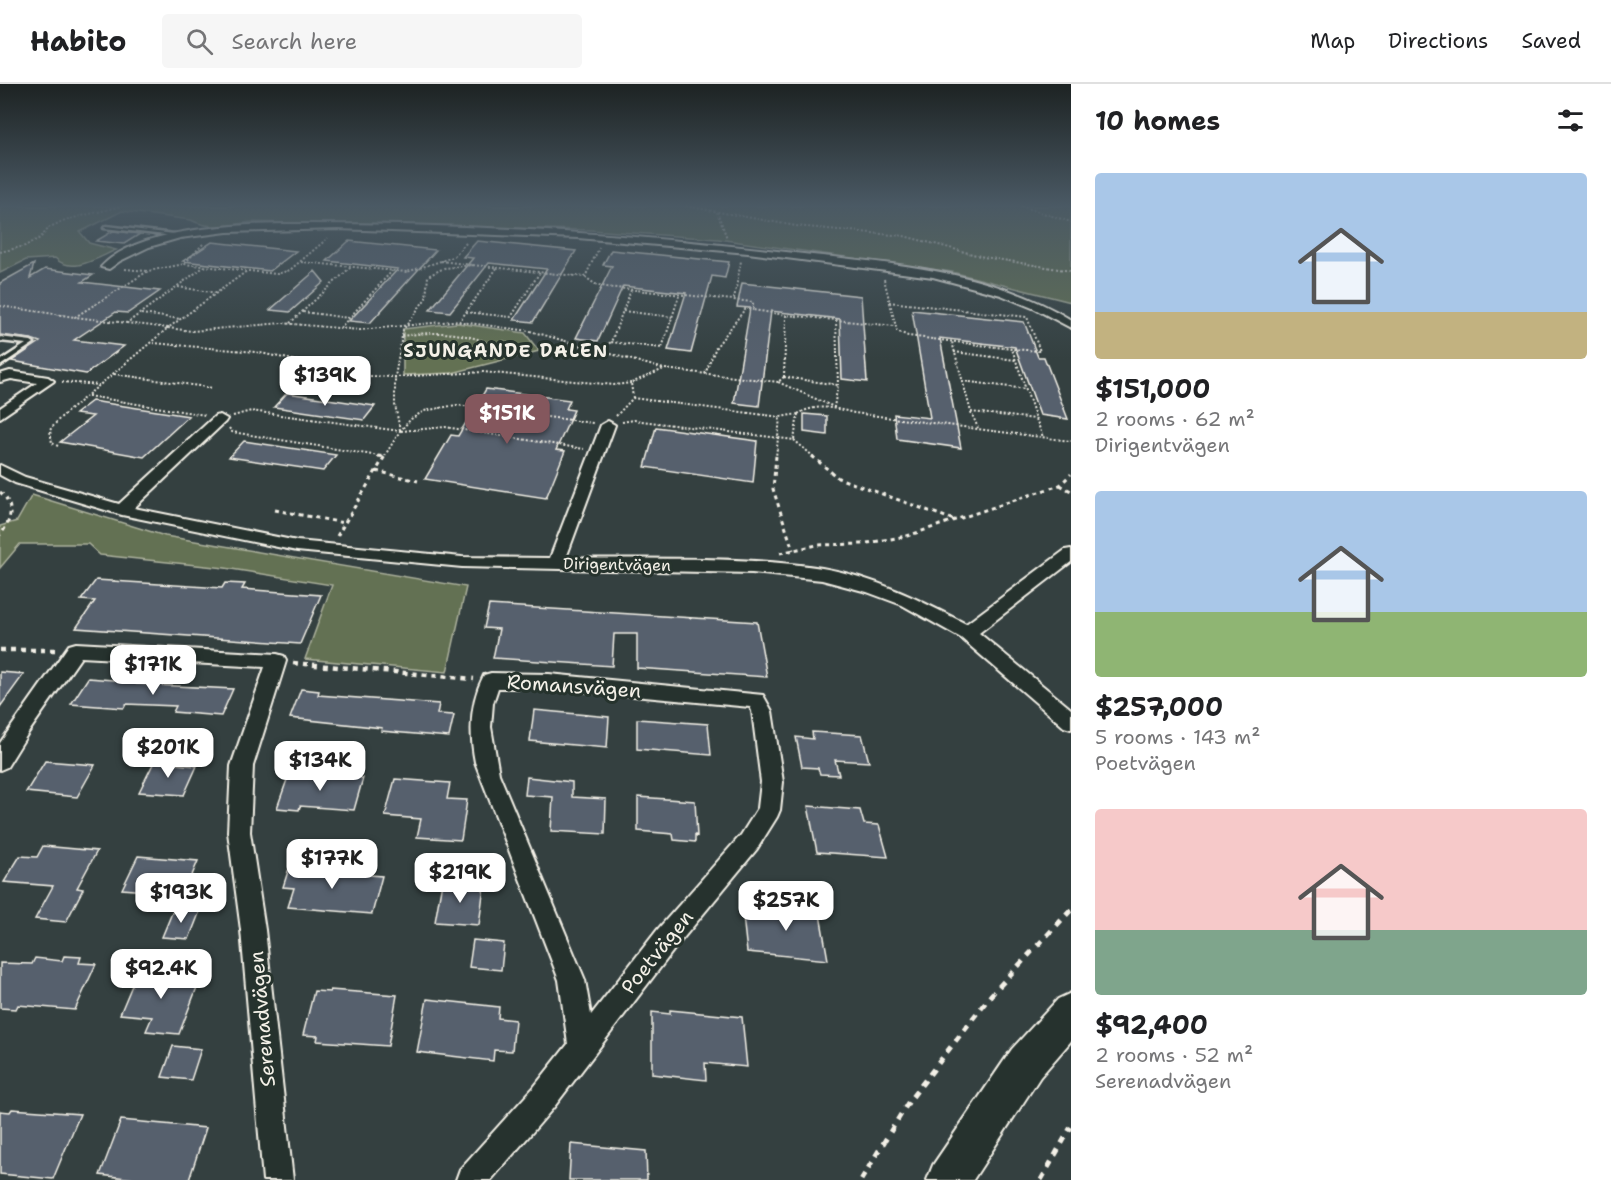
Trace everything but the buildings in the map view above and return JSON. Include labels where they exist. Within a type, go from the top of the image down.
[{"type":"main road","points":[[948,1180],[1026,1063],[1071,1012]]},
{"type":"street","points":[[106,267],[118,257]]},
{"type":"street","points":[[810,257],[933,274],[1001,291],[1050,311],[1071,325]]},
{"type":"street","points":[[3,375],[48,381]]},
{"type":"street","points":[[2,411],[48,381]]},
{"type":"street","points":[[122,510],[220,419]]},
{"type":"street","points":[[556,563],[608,425]]},
{"type":"street","name":"Dirigentvägen","points":[[0,470],[20,480],[122,510],[297,546],[462,562],[753,567],[822,574],[872,587],[908,602],[967,633],[1071,721]]},
{"type":"street","points":[[967,633],[1071,554]]},
{"type":"street","points":[[0,761],[21,727],[76,650],[278,661]]},
{"type":"street","name":"Serenadvägen","points":[[278,661],[242,766],[239,832],[253,930],[278,1180]]},
{"type":"street","name":"Romansvägen","points":[[582,1047],[572,980],[488,774],[480,744],[486,692],[491,680],[549,681],[756,700]]},
{"type":"street","name":"Poetvägen","points":[[471,1180],[544,1097],[660,947],[749,842],[769,810],[772,782],[762,711],[756,700]]},
{"type":"lane","points":[[0,339],[31,343],[0,364]]},
{"type":"path","points":[[184,264],[191,257]]},
{"type":"path","points":[[75,316],[148,271],[184,264],[277,274],[290,270],[306,257]]},
{"type":"path","points":[[300,262],[406,272],[453,257]]},
{"type":"path","points":[[585,277],[595,257]]},
{"type":"path","points":[[734,299],[742,257]]},
{"type":"path","points":[[985,257],[1071,271]]},
{"type":"path","points":[[441,261],[585,277],[595,284],[631,290],[734,299],[753,302],[753,310]]},
{"type":"path","points":[[400,431],[395,405],[395,377],[402,336],[426,298],[428,276],[444,268],[473,265]]},
{"type":"path","points":[[127,324],[205,266]]},
{"type":"path","points":[[882,266],[889,302],[897,331],[908,336],[1040,351],[1027,317],[889,302]]},
{"type":"path","points":[[290,324],[351,267]]},
{"type":"path","points":[[459,322],[498,268]]},
{"type":"path","points":[[340,328],[392,270]]},
{"type":"path","points":[[58,446],[52,443],[50,430],[60,418],[168,328],[247,271]]},
{"type":"path","points":[[466,312],[511,317],[540,272]]},
{"type":"path","points":[[177,287],[217,292]]},
{"type":"path","points":[[598,350],[611,342],[631,290]]},
{"type":"path","points":[[611,342],[662,348],[679,296]]},
{"type":"path","points":[[0,306],[192,331],[290,324],[360,330],[459,322],[530,331],[664,369],[778,382],[834,407],[854,413],[1071,441]]},
{"type":"path","points":[[705,374],[716,347],[745,309],[896,326]]},
{"type":"path","points":[[623,311],[672,317]]},
{"type":"path","points":[[303,312],[349,318]]},
{"type":"path","points":[[140,314],[181,319]]},
{"type":"path","points":[[784,378],[786,315]]},
{"type":"path","points":[[834,407],[838,385],[836,320]]},
{"type":"path","points":[[401,345],[417,346],[440,355],[487,350],[491,345],[506,341],[509,346],[491,345],[466,336],[432,331],[402,336]]},
{"type":"path","points":[[952,342],[970,412],[979,428]]},
{"type":"path","points":[[152,343],[256,352],[367,376],[395,377],[483,372],[614,385],[631,383],[664,369]]},
{"type":"path","points":[[1012,349],[1043,437]]},
{"type":"path","points":[[954,352],[1016,360]]},
{"type":"path","points":[[114,374],[213,388]]},
{"type":"path","points":[[778,382],[784,378],[838,385]]},
{"type":"path","points":[[48,381],[100,385]]},
{"type":"path","points":[[962,381],[1026,389]]},
{"type":"path","points":[[631,383],[633,398]]},
{"type":"path","points":[[87,396],[198,413],[220,419],[251,411],[400,431],[445,427],[597,451]]},
{"type":"path","points":[[633,398],[780,417],[798,414],[807,407],[834,407]]},
{"type":"path","points":[[608,425],[633,398]]},
{"type":"path","points":[[329,549],[407,421],[423,411],[444,406],[466,405],[608,425],[634,420],[794,440],[838,477],[954,520]]},
{"type":"path","points":[[970,412],[1036,419]]},
{"type":"path","points":[[794,440],[798,414]]},
{"type":"path","points":[[780,417],[773,489],[793,550]]},
{"type":"path","points":[[220,419],[232,432],[385,457]]},
{"type":"path","points":[[376,471],[418,482]]},
{"type":"path","points":[[753,567],[775,554],[817,545],[862,544],[907,536],[1060,485],[1071,474]]},
{"type":"path","points":[[1060,485],[1071,491]]},
{"type":"path","points":[[0,492],[6,496],[12,511],[6,529],[0,535]]},
{"type":"path","points":[[275,510],[344,523]]},
{"type":"path","points":[[0,650],[76,650]]},
{"type":"path","points":[[278,661],[491,680]]},
{"type":"path","points":[[861,1180],[909,1101],[991,995],[1071,910]]},
{"type":"path","points":[[1041,1180],[1071,1127]]},
{"type":"green space","points":[[0,257],[101,257],[77,265],[62,263],[55,258],[26,260],[0,273]]},
{"type":"green space","points":[[847,257],[1071,257],[1071,302],[952,272]]},
{"type":"green space","points":[[457,323],[525,333],[539,351],[452,373],[403,375],[403,329]]},
{"type":"green space","points":[[32,495],[165,536],[466,587],[447,672],[305,659],[332,585],[225,568],[100,555],[88,544],[20,544],[0,568],[0,526],[17,521]]},
{"type":"district","name":"SJUNGANDE DALEN","points":[[506,351]]}]
